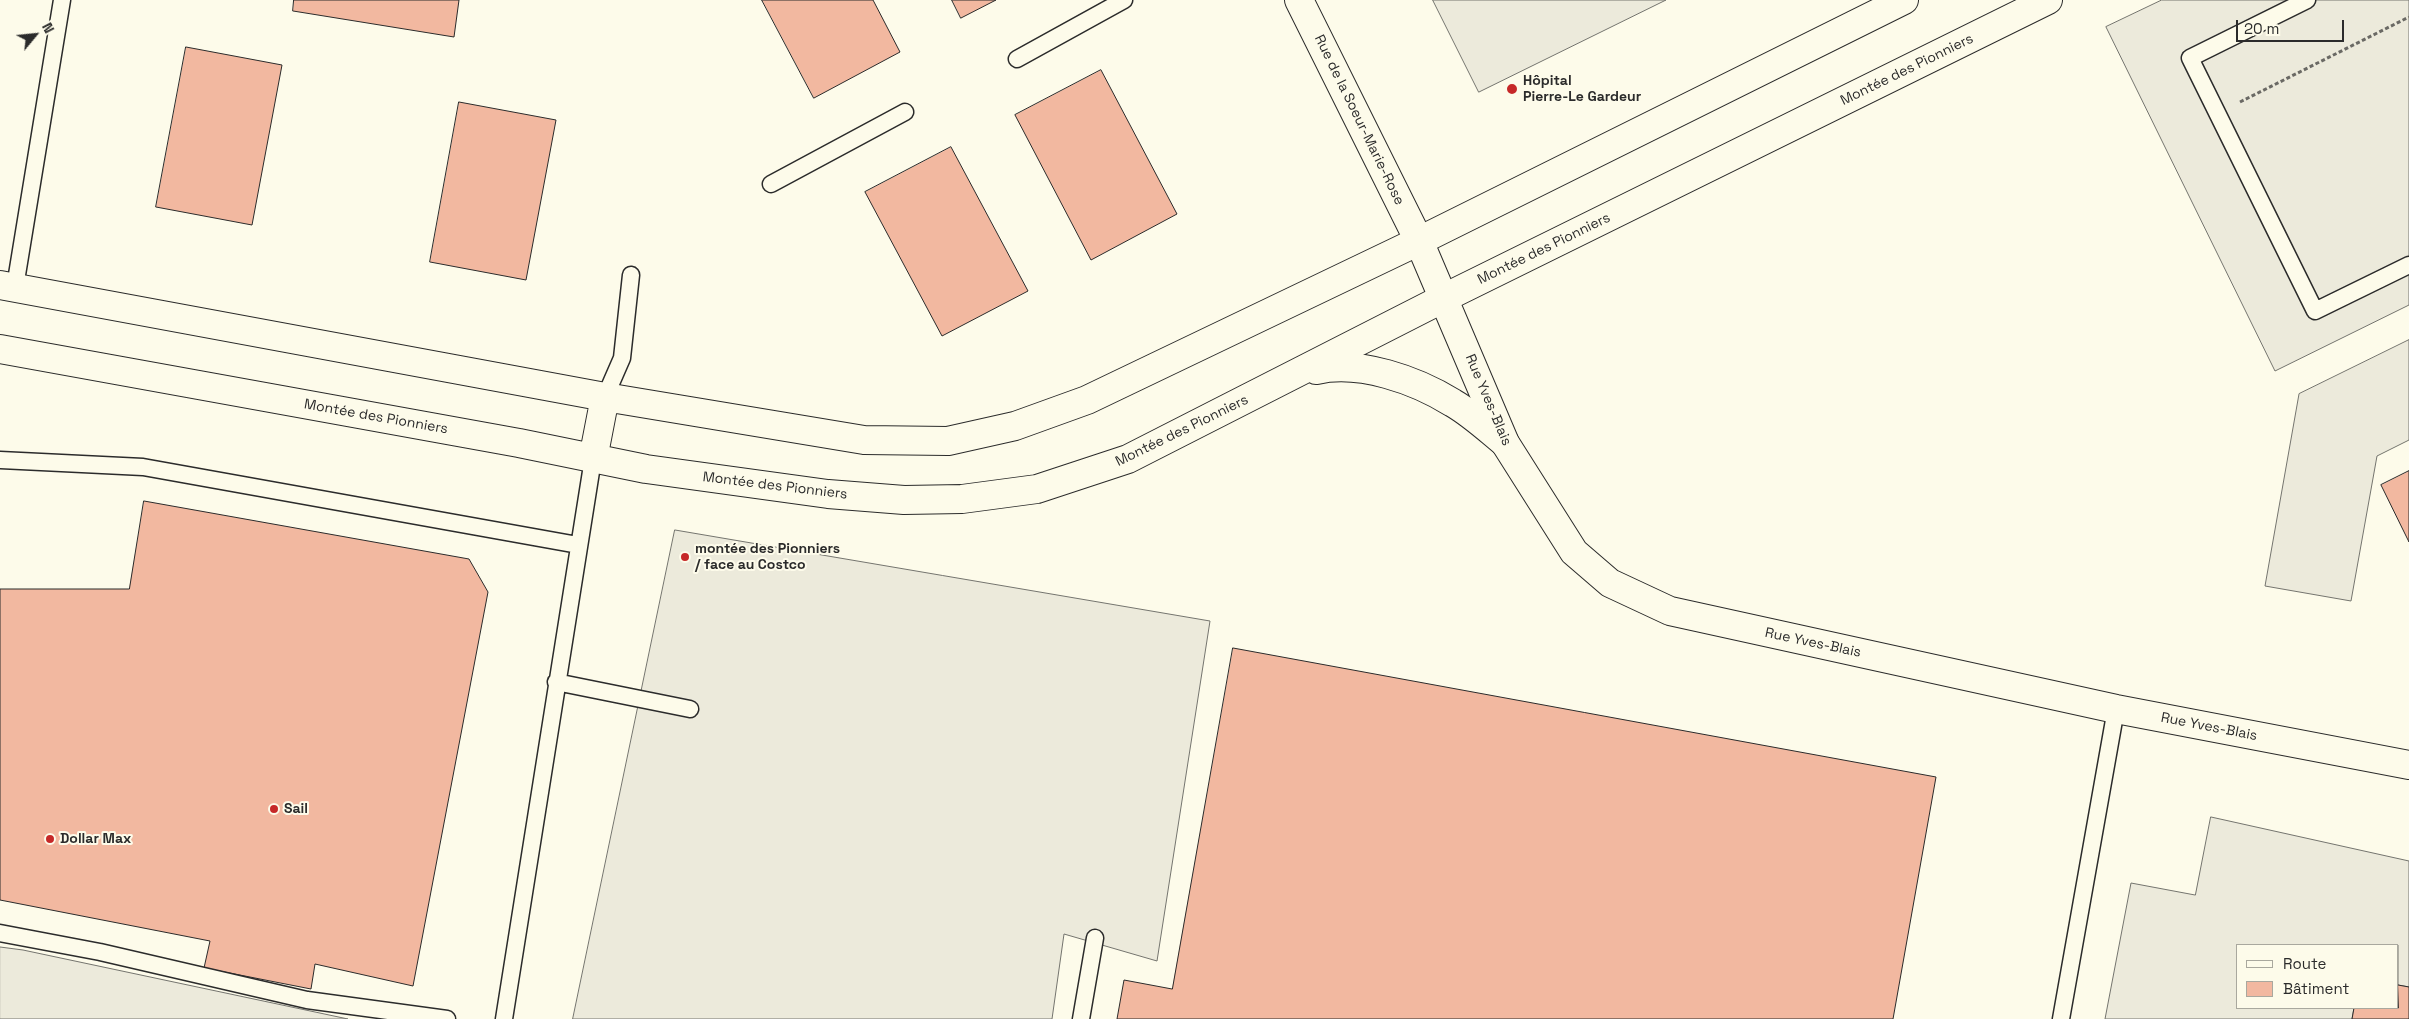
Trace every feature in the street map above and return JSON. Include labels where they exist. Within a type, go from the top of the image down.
[{"type":"street","name":"Rue de la Soeur-Marie-Rose","points":[[1299,0],[1419,241]]},
{"type":"street","points":[[8,286],[605,397],[864,440],[948,441],[1015,426],[1087,400],[1419,241],[1904,0]]},
{"type":"street","name":"Montée des Pionniers","points":[[0,349],[519,443],[646,469],[828,494],[904,500],[962,499],[1037,489],[1128,459],[1444,298],[2048,0]]},
{"type":"street","name":"Rue Yves-Blais","points":[[1419,241],[1505,443],[1574,552],[1610,583],[1670,612],[2116,709],[2409,765]]},
{"type":"street","points":[[1295,375],[1322,369],[1351,368],[1393,377],[1427,389],[1453,402],[1505,443]]},
{"type":"street","points":[[593,459],[605,397]]},
{"type":"lane","points":[[8,286],[62,0]]},
{"type":"lane","points":[[1017,59],[1124,0]]},
{"type":"lane","points":[[2307,0],[2190,58],[2315,311],[2409,265]]},
{"type":"lane","points":[[771,184],[905,112]]},
{"type":"lane","points":[[605,397],[622,358],[631,275]]},
{"type":"lane","points":[[504,1019],[556,682],[593,459]]},
{"type":"lane","points":[[0,460],[144,467],[578,544]]},
{"type":"lane","points":[[556,682],[690,709]]},
{"type":"lane","points":[[2061,1019],[2116,709]]},
{"type":"lane","points":[[0,933],[119,956],[307,1000],[388,1015],[448,1019]]},
{"type":"lane","points":[[1082,1019],[1095,938]]},
{"type":"path","points":[[2217,113],[2409,16]]},
{"type":"shaded area","points":[[1433,0],[1666,0],[1479,92]]},
{"type":"shaded area","points":[[2162,0],[2409,0],[2409,305],[2275,371],[2106,27]]},
{"type":"shaded area","points":[[2409,340],[2409,440],[2377,456],[2351,601],[2265,586],[2299,394]]},
{"type":"shaded area","points":[[675,530],[1210,621],[1157,961],[1064,934],[1052,1019],[573,1019]]},
{"type":"shaded area","points":[[2211,817],[2409,861],[2409,987],[2399,985],[2399,944],[2236,944],[2236,1009],[2354,1009],[2352,1019],[2105,1019],[2131,883],[2195,895]]},
{"type":"shaded area","points":[[0,947],[23,950],[348,1019],[0,1019]]},
{"type":"building","points":[[294,0],[459,0],[454,37],[293,11]]},
{"type":"building","points":[[762,0],[873,0],[900,52],[814,98]]},
{"type":"building","points":[[952,0],[996,0],[961,18]]},
{"type":"building","points":[[186,47],[282,65],[252,225],[156,207]]},
{"type":"building","points":[[1101,70],[1177,214],[1091,260],[1015,115]]},
{"type":"building","points":[[459,102],[556,120],[526,280],[430,262]]},
{"type":"building","points":[[951,147],[1028,291],[942,336],[865,192]]},
{"type":"building","points":[[2409,471],[2409,542],[2381,485]]},
{"type":"building","points":[[144,501],[469,559],[488,592],[413,986],[315,964],[311,989],[204,968],[210,941],[0,900],[0,589],[129,589]]},
{"type":"building","points":[[1233,648],[1936,777],[1893,1019],[1117,1019],[1124,980],[1172,989]]},
{"type":"building","points":[[2399,985],[2409,987],[2409,1019],[2352,1019],[2354,1009],[2399,1009]]},
{"type":"place","name":"Hôpital Pierre-Le Gardeur","points":[[1512,89]]},
{"type":"place","name":"montée des Pionniers / face au Costco","points":[[685,557]]},
{"type":"place","name":"Sail","points":[[274,809]]},
{"type":"place","name":"Dollar Max","points":[[50,839]]}]
